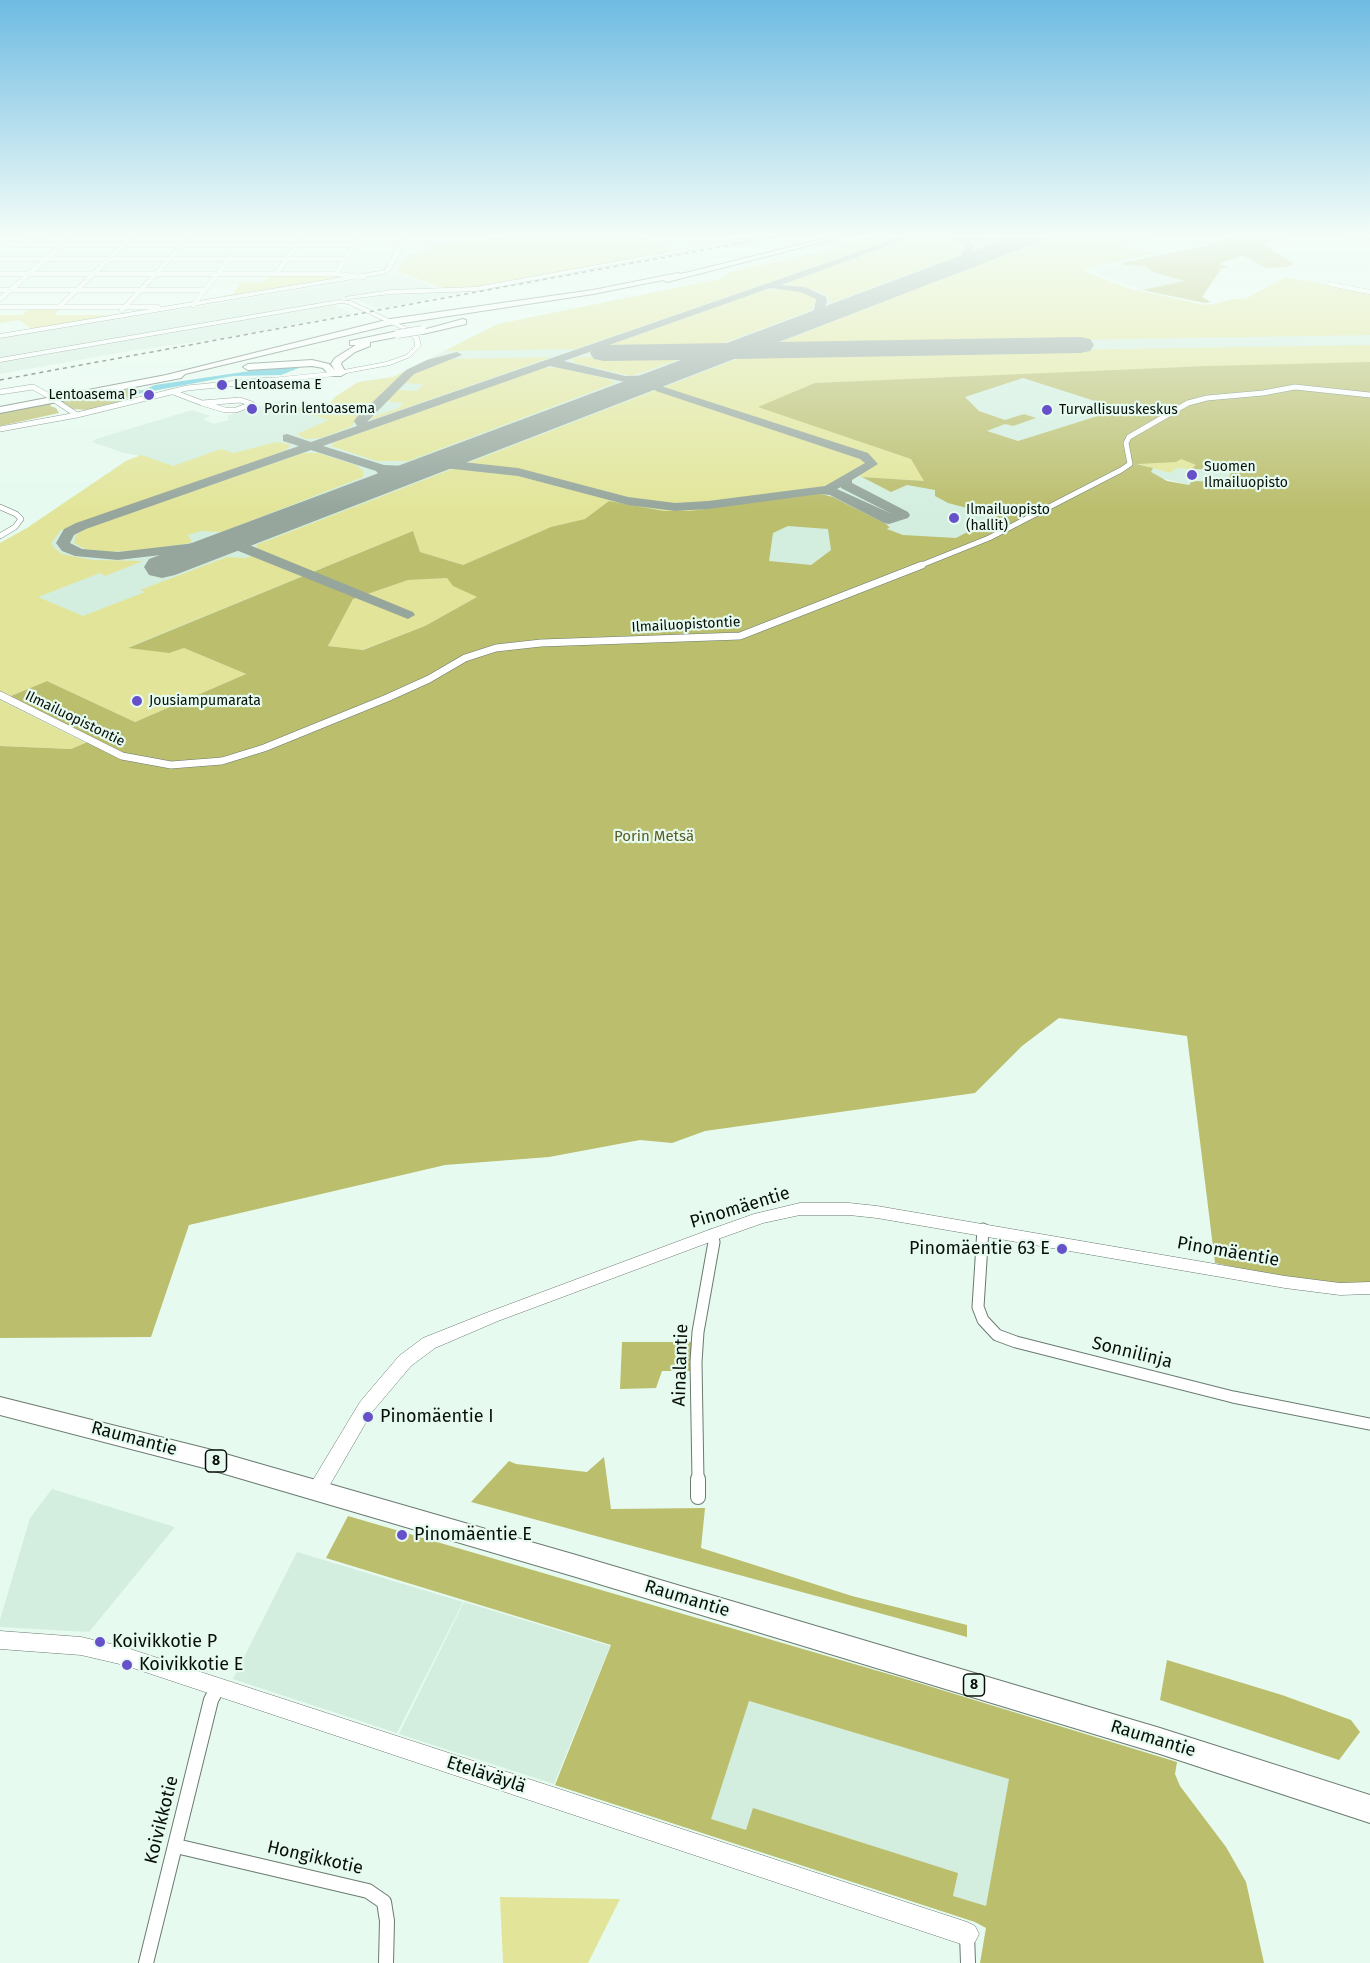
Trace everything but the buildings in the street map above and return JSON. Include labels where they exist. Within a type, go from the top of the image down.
[{"type":"highway","points":[[171,375],[367,328]]},
{"type":"highway","points":[[421,330],[432,328]]},
{"type":"highway","points":[[0,408],[434,328]]},
{"type":"highway","points":[[337,373],[336,364],[346,353],[398,334]]},
{"type":"highway","points":[[89,393],[398,334]]},
{"type":"highway","points":[[0,408],[272,364],[318,364],[337,373]]},
{"type":"highway","name":"Raumantie","points":[[0,1406],[156,1444],[317,1490],[1160,1741],[1370,1809]]},
{"type":"street","points":[[0,336],[51,328]]},
{"type":"street","points":[[0,360],[182,328]]},
{"type":"street","points":[[0,429],[77,415],[170,391],[180,392],[337,373],[388,364],[408,356],[417,349],[417,338],[403,328]]},
{"type":"street","name":"Ilmailuopistontie","points":[[0,695],[122,756],[171,765],[222,761],[264,748],[387,698],[423,682],[465,658],[496,648],[541,643],[720,638],[760,630],[989,538],[1117,472],[1130,464],[1126,446],[1129,437],[1188,403],[1206,398],[1263,393],[1295,387],[1370,395]]},
{"type":"street","points":[[0,392],[36,388],[49,396]]},
{"type":"street","points":[[180,392],[202,403],[230,410],[252,404],[240,400],[202,403]]},
{"type":"street","points":[[56,401],[77,415]]},
{"type":"street","points":[[0,507],[16,514],[21,519],[15,527],[0,536]]},
{"type":"street","name":"Pinomäentie","points":[[317,1490],[366,1407],[405,1361],[429,1343],[499,1314],[712,1235],[776,1214],[800,1209],[822,1208],[877,1212],[1285,1282],[1340,1289],[1370,1288]]},
{"type":"street","name":"Sonnilinja","points":[[982,1229],[978,1307],[983,1320],[997,1335],[1016,1342],[1233,1396],[1370,1424]]},
{"type":"street","name":"Ainalantie","points":[[698,1497],[696,1362],[698,1332],[714,1242],[712,1235]]},
{"type":"street","name":"Eteläväylä","points":[[0,1640],[81,1646],[124,1656],[967,1934]]},
{"type":"street","name":"Koivikkotie","points":[[146,1963],[211,1700],[218,1687]]},
{"type":"street","name":"Hongikkotie","points":[[176,1846],[368,1891],[384,1902],[387,1921],[386,1963]]},
{"type":"street","points":[[967,1934],[968,1963]]},
{"type":"shaded area","points":[[62,328],[280,328],[0,374],[0,337]]},
{"type":"shaded area","name":"Porin lentoasema","points":[[491,328],[1370,328],[1370,371],[1110,461],[913,563],[829,529],[831,550],[794,578],[47,681],[0,543],[27,528],[126,461],[140,456],[92,442],[192,410],[211,416],[203,419],[214,424],[229,420],[227,416],[238,412],[281,400],[285,401],[277,405],[324,411],[335,397],[358,382],[393,377]]},
{"type":"shaded area","name":"Suomen Ilmailuopisto","points":[[1153,468],[1170,473],[1177,468],[1232,469],[1227,482],[1192,481],[1189,485],[1157,477],[1150,472]]},
{"type":"shaded area","points":[[52,1489],[175,1527],[89,1632],[0,1627],[0,1620],[30,1518]]},
{"type":"shaded area","points":[[297,1552],[463,1602],[397,1733],[233,1679]]},
{"type":"shaded area","points":[[464,1602],[610,1646],[554,1784],[399,1734]]},
{"type":"shaded area","points":[[748,1701],[1010,1779],[986,1907],[953,1896],[958,1873],[753,1809],[746,1830],[710,1819]]},
{"type":"green space","points":[[491,328],[638,328],[576,349],[445,351],[405,372],[350,427],[321,438],[305,439],[297,434],[329,420],[284,407],[297,406],[317,412],[324,411],[335,397],[358,382],[393,377]]},
{"type":"green space","points":[[658,328],[765,328],[716,346],[598,349]]},
{"type":"green space","points":[[818,328],[1370,328],[1370,335],[773,345]]},
{"type":"green space","points":[[1370,345],[1370,362],[815,383],[911,458],[925,481],[862,477],[852,474],[830,486],[815,489],[817,493],[690,511],[664,511],[609,501],[585,519],[551,527],[463,565],[420,552],[413,531],[129,647],[169,653],[184,648],[246,674],[135,722],[47,681],[6,698],[0,695],[0,543],[27,528],[126,461],[141,455],[173,466],[221,449],[234,453],[276,442],[290,446],[284,451],[61,530],[51,543],[62,554],[92,560],[143,561],[105,576],[100,573],[38,597],[83,616],[145,592],[140,590],[227,557],[246,558],[260,553],[256,545],[747,355]]},
{"type":"green space","points":[[690,356],[631,376],[575,363],[571,359],[580,357]]},
{"type":"green space","points":[[552,357],[374,419],[366,419],[399,408],[403,403],[386,401],[397,390],[417,391],[423,384],[404,383],[414,373],[429,364],[449,359]]},
{"type":"green space","name":"Porin Metsä","points":[[1370,362],[1370,1283],[1337,1284],[1281,1277],[1215,1263],[1187,1036],[1059,1018],[1022,1046],[975,1093],[705,1131],[672,1143],[640,1140],[549,1157],[445,1165],[189,1225],[151,1337],[0,1338],[0,746],[71,749],[90,741],[6,698],[47,681],[135,722],[246,674],[184,648],[169,653],[128,648],[413,531],[420,552],[463,565],[551,527],[585,519],[609,501],[664,511],[690,511],[817,493],[833,497],[888,525],[890,527],[887,529],[903,535],[956,538],[1005,512],[971,509],[948,503],[935,496],[935,490],[907,485],[891,492],[862,477],[924,481],[911,459],[758,407],[815,383],[1207,366]],"holes":[[[1023,378],[1120,409],[1018,441],[987,431],[1005,424],[1013,426],[1036,418],[1024,414],[1005,420],[979,411],[965,397]],[[1181,459],[1196,465],[1191,469],[1232,470],[1227,482],[1192,481],[1189,485],[1167,481],[1151,472],[1153,468],[1137,464],[1176,462]],[[788,526],[828,529],[831,550],[811,565],[769,561],[773,533]],[[447,578],[453,586],[477,597],[425,626],[363,650],[328,646],[353,599],[408,580]]]},
{"type":"green space","points":[[556,367],[608,379],[615,383],[408,461],[377,461],[331,446],[335,442],[540,369]]},
{"type":"green space","points":[[129,389],[143,390],[125,401],[90,410],[71,409],[61,402],[114,394]]},
{"type":"green space","points":[[52,403],[50,406],[56,408],[59,413],[0,426],[0,413]]},
{"type":"green space","points":[[303,453],[318,453],[356,465],[363,471],[363,477],[222,532],[201,531],[188,535],[192,542],[185,544],[107,552],[85,549],[74,543],[76,535],[85,529]]},
{"type":"green space","points":[[1181,459],[1197,465],[1191,469],[1177,468],[1170,473],[1135,463]]},
{"type":"green space","points":[[447,578],[454,586],[477,597],[425,626],[362,650],[328,646],[353,599],[408,580]]},
{"type":"green space","points":[[0,700],[86,743],[71,749],[0,746]]},
{"type":"green space","points":[[622,1342],[692,1342],[690,1371],[662,1371],[656,1388],[620,1389]]},
{"type":"green space","points":[[604,1457],[611,1509],[705,1508],[701,1548],[852,1596],[967,1625],[967,1637],[471,1502],[509,1461],[516,1464],[587,1472]]},
{"type":"green space","points":[[348,1516],[909,1680],[1177,1762],[1175,1774],[1180,1786],[1226,1847],[1246,1882],[1264,1963],[980,1963],[986,1928],[975,1922],[555,1785],[611,1645],[326,1558]],"holes":[[[749,1701],[1009,1779],[986,1906],[953,1896],[958,1873],[753,1808],[746,1830],[711,1819]]]},
{"type":"green space","points":[[1167,1660],[1282,1695],[1351,1720],[1360,1732],[1339,1760],[1160,1700]]},
{"type":"green space","points":[[500,1897],[620,1899],[588,1963],[503,1963]]},
{"type":"water","points":[[277,367],[299,368],[281,375],[233,376],[131,395],[155,385]]},
{"type":"taxiway","points":[[311,446],[649,328]]},
{"type":"taxiway","points":[[364,427],[360,421],[410,372],[431,362],[457,355]]},
{"type":"taxiway","points":[[552,363],[565,364],[625,379],[644,380],[662,377],[655,384],[660,389],[864,456],[870,460],[872,464],[828,489],[820,490]]},
{"type":"taxiway","points":[[287,438],[311,446]]},
{"type":"taxiway","points":[[254,532],[195,547],[118,556],[80,553],[67,548],[63,543],[69,532],[81,526],[311,446]]},
{"type":"taxiway","points":[[311,446],[380,468]]},
{"type":"taxiway","points":[[380,468],[408,470],[444,464],[518,472],[628,501],[675,507],[708,505],[820,490]]},
{"type":"taxiway","points":[[375,486],[388,478],[387,473],[380,468]]},
{"type":"taxiway","points":[[820,490],[833,492],[889,520],[903,515],[846,485],[846,480]]},
{"type":"taxiway","points":[[246,535],[239,542],[241,547],[408,615]]},
{"type":"runway","points":[[731,351],[792,328]]},
{"type":"runway","points":[[731,351],[1080,345]]},
{"type":"runway","points":[[162,567],[731,351]]},
{"type":"runway","points":[[604,353],[731,351]]},
{"type":"railway","points":[[0,380],[284,328]]},
{"type":"place","name":"Lentoasema E","points":[[222,385]]},
{"type":"place","name":"Lentoasema P","points":[[149,395]]},
{"type":"place","name":"Porin lentoasema","points":[[252,409]]},
{"type":"place","name":"Turvallisuuskeskus","points":[[1047,410]]},
{"type":"place","name":"Suomen Ilmailuopisto","points":[[1192,475]]},
{"type":"place","name":"Ilmailuopisto (hallit)","points":[[954,518]]},
{"type":"place","name":"Jousiampumarata","points":[[137,701]]},
{"type":"place","name":"Pinomäentie 63 E","points":[[1062,1249]]},
{"type":"place","name":"Pinomäentie I","points":[[368,1417]]},
{"type":"place","name":"Pinomäentie E","points":[[402,1535]]},
{"type":"place","name":"Koivikkotie P","points":[[100,1642]]},
{"type":"place","name":"Koivikkotie E","points":[[127,1665]]}]
